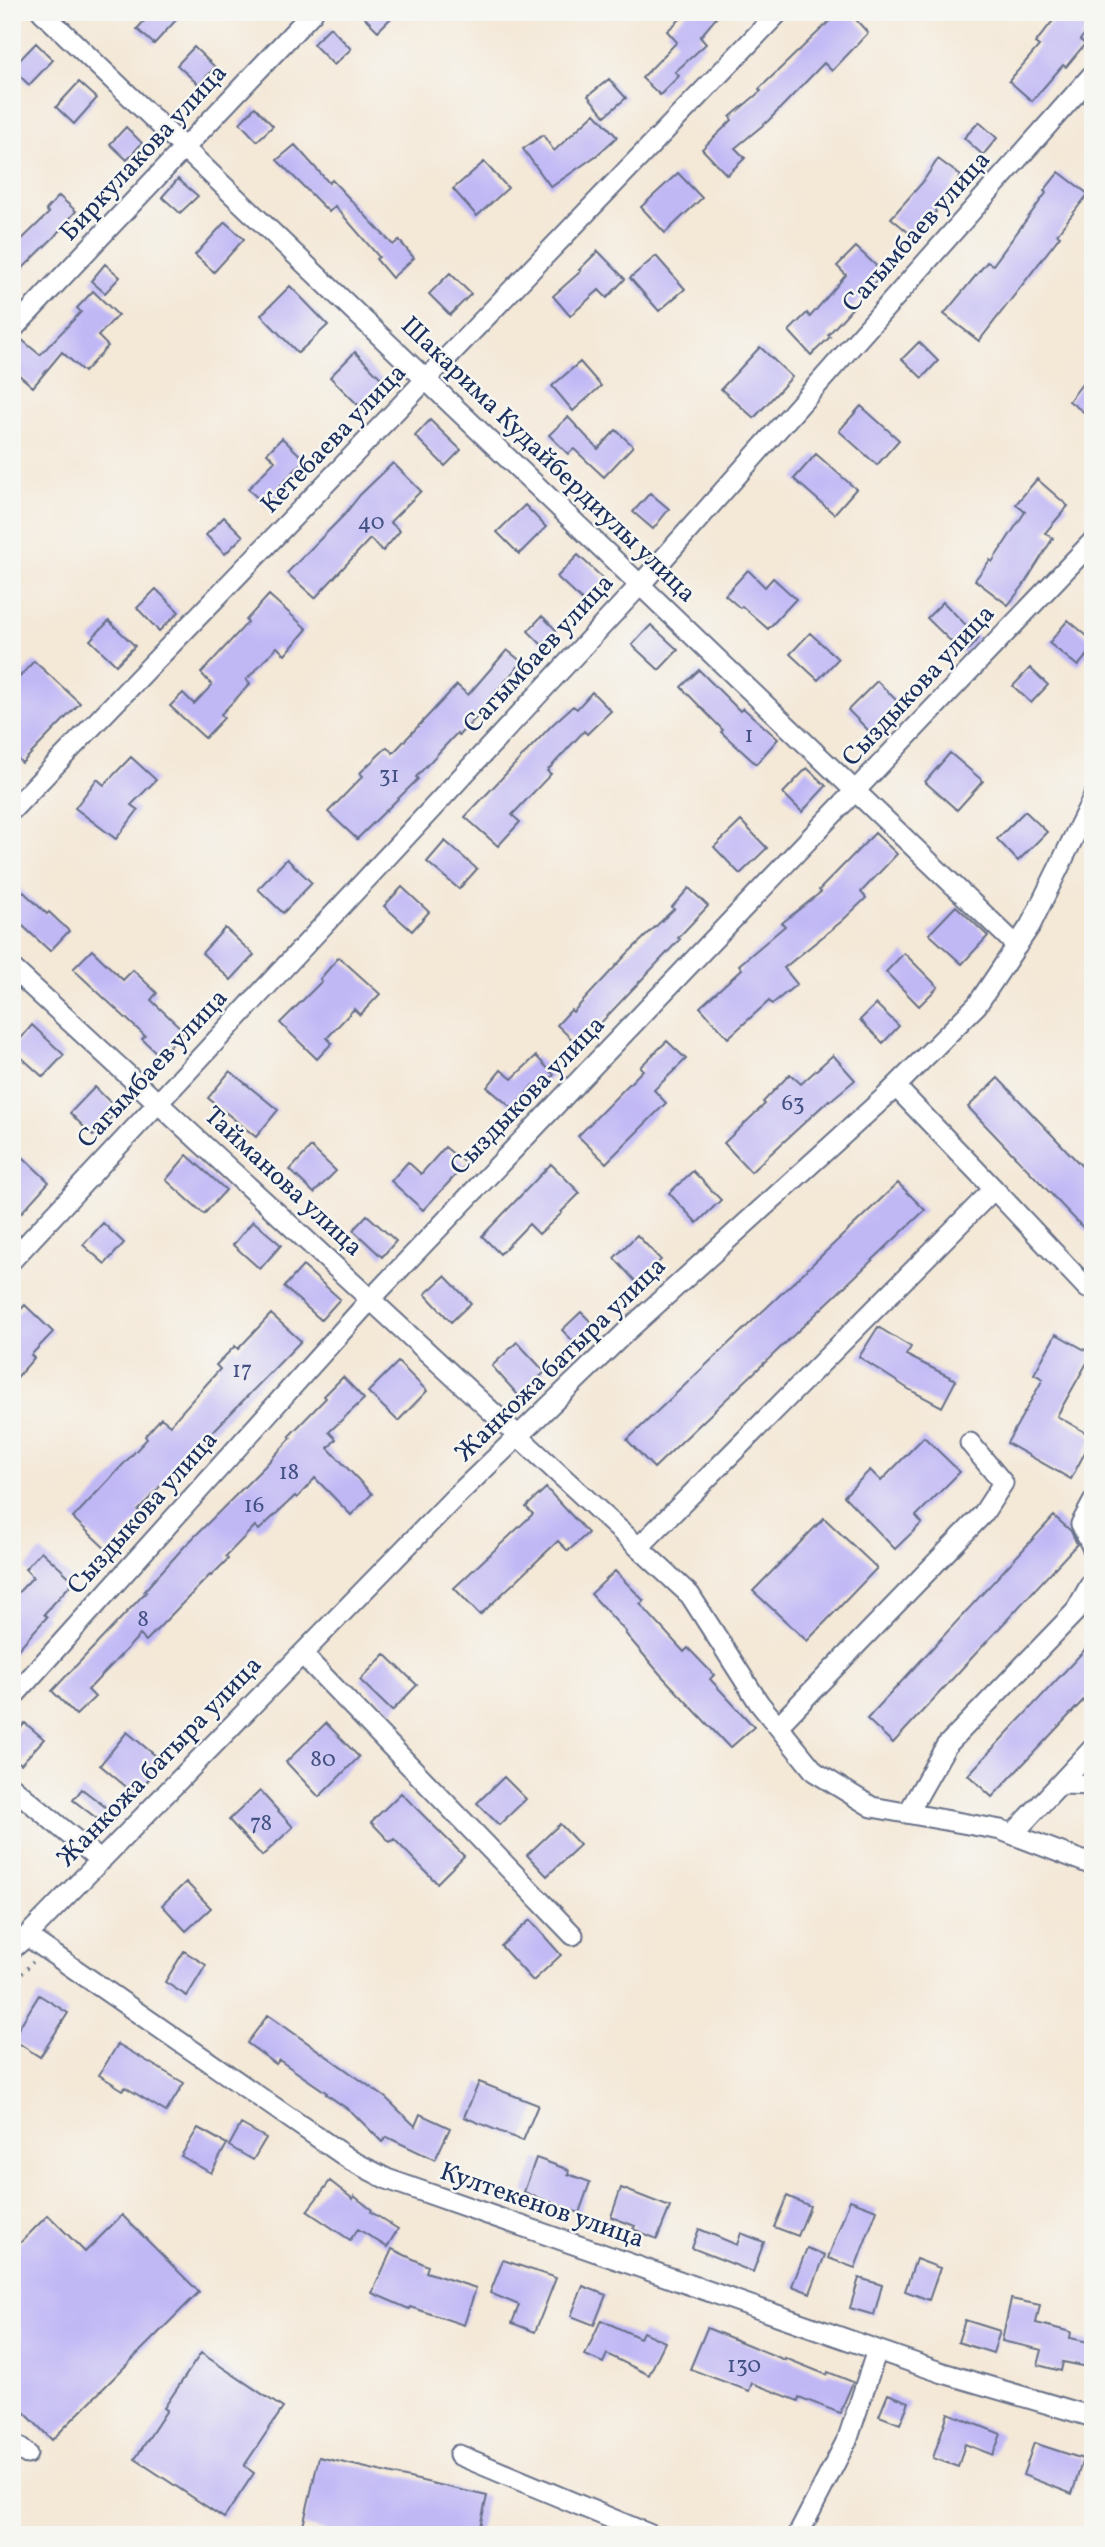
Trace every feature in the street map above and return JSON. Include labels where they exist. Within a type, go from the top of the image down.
[{"type":"street","name":"Шакарима Кудайбердиулы улица","points":[[42,12],[1017,946]]},
{"type":"street","name":"Биркулакова улица","points":[[12,330],[313,12]]},
{"type":"street","name":"Кетебаева улица","points":[[12,810],[779,12]]},
{"type":"street","name":"Сагымбаев улица","points":[[12,1260],[640,585],[1093,74]]},
{"type":"street","name":"Сыздыкова улица","points":[[12,1698],[371,1299],[1093,541]]},
{"type":"street","name":"Жанкожа батыра улица","points":[[20,1942],[455,1497],[627,1331],[896,1087],[977,1004],[1030,926],[1093,798]]},
{"type":"street","name":"Тайманова улица","points":[[12,968],[690,1595],[759,1703],[816,1772],[872,1807],[1013,1834],[1093,1865]]},
{"type":"street","points":[[896,1087],[1087,1288],[1093,1285]]},
{"type":"street","points":[[639,1547],[994,1189]]},
{"type":"street","points":[[778,1726],[983,1514],[1003,1483],[971,1443]]},
{"type":"street","points":[[1093,1502],[1082,1524],[1093,1549]]},
{"type":"street","points":[[908,1813],[946,1746],[1074,1612],[1093,1580]]},
{"type":"street","points":[[302,1654],[573,1935]]},
{"type":"street","points":[[1013,1834],[1093,1748]]},
{"type":"street","points":[[1061,1784],[1093,1785]]},
{"type":"street","points":[[12,1787],[101,1861]]},
{"type":"street","name":"Култекенов улица","points":[[20,1942],[46,1949],[352,2161],[387,2179],[877,2350],[1033,2401],[1093,2417]]},
{"type":"street","points":[[798,2535],[848,2438],[877,2350]]},
{"type":"street","points":[[459,2455],[651,2535]]},
{"type":"path","points":[[12,1983],[46,1949]]},
{"type":"building","points":[[152,12],[170,12],[177,19],[154,44],[137,29]]},
{"type":"building","points":[[359,12],[397,12],[378,31]]},
{"type":"building","points":[[688,12],[721,12],[700,37],[706,44],[675,72],[679,76],[660,95],[642,78],[677,42],[667,31]]},
{"type":"building","points":[[839,12],[849,12],[868,33],[832,71],[824,63],[768,121],[735,148],[745,158],[727,175],[702,149],[732,120],[730,117],[761,91],[759,89]]},
{"type":"building","points":[[1060,12],[1093,12],[1093,23],[1080,40],[1085,44],[1032,101],[1009,81],[1039,46],[1035,43]]},
{"type":"building","points":[[330,27],[351,49],[334,65],[313,44]]},
{"type":"building","points":[[36,43],[53,60],[29,85],[12,68]]},
{"type":"building","points":[[194,47],[215,67],[199,85],[177,65]]},
{"type":"building","points":[[609,79],[626,98],[605,116],[588,96]]},
{"type":"building","points":[[79,82],[97,98],[74,124],[56,107]]},
{"type":"building","points":[[255,107],[273,126],[257,141],[240,123]]},
{"type":"building","points":[[595,113],[617,137],[597,155],[551,187],[523,149],[543,135],[554,151]]},
{"type":"building","points":[[979,122],[997,138],[983,155],[964,138]]},
{"type":"building","points":[[126,127],[142,143],[127,160],[110,144]]},
{"type":"building","points":[[295,145],[329,183],[332,180],[393,245],[399,240],[414,258],[392,278],[376,259],[379,257],[335,206],[329,212],[277,160]]},
{"type":"building","points":[[938,159],[961,176],[936,212],[914,237],[891,218],[922,183]]},
{"type":"building","points":[[484,162],[508,188],[477,216],[453,189]]},
{"type":"building","points":[[1059,172],[1088,194],[1057,234],[1060,236],[979,341],[944,314],[987,262],[993,265]]},
{"type":"building","points":[[678,173],[702,198],[665,233],[641,207]]},
{"type":"building","points":[[178,179],[198,196],[180,213],[162,197]]},
{"type":"building","points":[[59,196],[76,211],[12,279],[12,249],[49,213],[46,210]]},
{"type":"building","points":[[225,222],[244,239],[214,272],[195,255]]},
{"type":"building","points":[[856,247],[884,273],[828,335],[830,337],[811,355],[789,331],[807,313],[810,317],[846,275],[837,266]]},
{"type":"building","points":[[598,251],[625,279],[607,298],[599,290],[570,316],[553,296],[581,271],[579,270]]},
{"type":"building","points":[[656,256],[685,289],[659,311],[630,278]]},
{"type":"building","points":[[105,264],[120,277],[105,293],[91,281]]},
{"type":"building","points":[[450,273],[471,294],[450,315],[429,294]]},
{"type":"building","points":[[290,286],[328,325],[298,353],[261,315]]},
{"type":"building","points":[[93,291],[118,315],[98,336],[108,346],[84,372],[62,352],[33,387],[12,369],[12,352],[22,340],[40,355],[81,312],[77,308]]},
{"type":"building","points":[[919,342],[938,361],[922,378],[902,359]]},
{"type":"building","points":[[760,347],[792,377],[754,418],[721,389]]},
{"type":"building","points":[[355,352],[384,381],[358,405],[330,377]]},
{"type":"building","points":[[580,362],[601,386],[573,411],[552,386]]},
{"type":"building","points":[[1093,370],[1093,419],[1069,401]]},
{"type":"building","points":[[861,406],[899,440],[877,465],[839,431]]},
{"type":"building","points":[[568,417],[598,449],[616,430],[633,446],[604,477],[574,449],[568,454],[549,435]]},
{"type":"building","points":[[430,420],[461,450],[445,466],[415,436]]},
{"type":"building","points":[[282,438],[305,460],[277,489],[281,492],[267,507],[248,489],[275,461],[267,453]]},
{"type":"building","points":[[816,454],[856,489],[834,514],[794,479]]},
{"type":"building","points":[[393,463],[421,491],[390,522],[400,531],[383,551],[370,539],[315,598],[287,573]]},
{"type":"building","points":[[1037,479],[1068,506],[1045,533],[1053,538],[1008,605],[975,580],[990,560],[992,562],[1025,512],[1016,504]]},
{"type":"building","points":[[650,493],[669,509],[653,529],[633,512]]},
{"type":"building","points":[[525,505],[546,527],[519,554],[497,532]]},
{"type":"building","points":[[224,517],[243,536],[225,554],[206,535]]},
{"type":"building","points":[[578,555],[606,581],[585,603],[557,577]]},
{"type":"building","points":[[748,570],[765,587],[773,578],[796,599],[768,629],[725,595]]},
{"type":"building","points":[[156,589],[179,612],[159,631],[137,608]]},
{"type":"building","points":[[269,595],[307,629],[285,655],[277,647],[246,680],[250,684],[221,714],[224,718],[205,738],[170,706],[183,693],[194,704],[212,685],[201,673]]},
{"type":"building","points":[[943,602],[979,638],[964,654],[927,618]]},
{"type":"building","points":[[542,616],[556,630],[542,645],[528,631]]},
{"type":"building","points":[[1068,620],[1093,641],[1093,648],[1078,666],[1049,643]]},
{"type":"building","points":[[109,621],[135,646],[116,665],[90,640]]},
{"type":"building","points":[[651,625],[678,650],[659,670],[632,645]]},
{"type":"building","points":[[810,633],[838,659],[818,680],[790,654]]},
{"type":"building","points":[[507,650],[522,662],[481,709],[483,711],[459,735],[457,733],[416,777],[418,779],[357,839],[328,812],[363,776],[360,773],[387,747],[393,753],[457,685],[468,695]]},
{"type":"building","points":[[34,661],[80,703],[22,763],[12,753],[12,685]]},
{"type":"building","points":[[1030,668],[1048,685],[1031,703],[1013,686]]},
{"type":"building","points":[[699,670],[740,711],[743,708],[778,739],[756,764],[721,732],[723,730],[681,687]]},
{"type":"building","points":[[877,681],[906,710],[877,739],[848,710]]},
{"type":"building","points":[[592,692],[611,711],[587,734],[584,731],[547,771],[551,774],[512,815],[520,822],[498,846],[465,817],[552,725],[573,706],[577,709]]},
{"type":"building","points":[[950,753],[983,781],[957,810],[925,782]]},
{"type":"building","points":[[131,757],[156,780],[131,805],[138,810],[116,839],[75,808],[97,779],[104,785]]},
{"type":"building","points":[[807,768],[826,786],[802,812],[783,793]]},
{"type":"building","points":[[1025,811],[1047,832],[1018,861],[997,839]]},
{"type":"building","points":[[741,821],[767,848],[740,874],[714,847]]},
{"type":"building","points":[[875,833],[897,854],[861,892],[866,898],[784,968],[797,984],[772,1004],[769,1001],[728,1038],[700,1007],[742,969],[739,965],[785,926],[782,923],[821,892],[819,890]]},
{"type":"building","points":[[445,841],[477,869],[459,889],[427,862]]},
{"type":"building","points":[[287,859],[312,883],[283,913],[258,889]]},
{"type":"building","points":[[12,881],[69,931],[50,951],[12,916]]},
{"type":"building","points":[[402,887],[429,912],[412,931],[384,906]]},
{"type":"building","points":[[689,888],[708,906],[579,1046],[557,1025],[674,909],[672,907]]},
{"type":"building","points":[[956,906],[988,936],[962,964],[929,934]]},
{"type":"building","points":[[225,928],[254,955],[231,980],[202,953]]},
{"type":"building","points":[[92,950],[123,980],[133,970],[157,993],[151,1000],[184,1031],[160,1056],[142,1039],[145,1036],[73,969]]},
{"type":"building","points":[[904,953],[938,987],[919,1006],[886,972]]},
{"type":"building","points":[[339,957],[380,994],[360,1015],[354,1009],[327,1038],[332,1043],[317,1059],[280,1023],[322,981],[320,979]]},
{"type":"building","points":[[876,1004],[899,1026],[883,1043],[860,1020]]},
{"type":"building","points":[[32,1025],[64,1055],[43,1077],[12,1049]]},
{"type":"building","points":[[667,1041],[686,1059],[654,1090],[666,1103],[606,1163],[578,1136],[643,1070],[640,1067]]},
{"type":"building","points":[[833,1055],[855,1080],[829,1100],[751,1172],[724,1143],[765,1104],[763,1102],[790,1074],[801,1084]]},
{"type":"building","points":[[536,1056],[554,1075],[539,1090],[533,1085],[513,1109],[487,1087],[501,1070],[512,1079]]},
{"type":"building","points":[[230,1071],[278,1110],[256,1137],[208,1098]]},
{"type":"building","points":[[998,1078],[1093,1178],[1093,1238],[968,1107]]},
{"type":"building","points":[[95,1087],[118,1110],[93,1136],[70,1113]]},
{"type":"building","points":[[311,1147],[336,1171],[314,1193],[290,1170]]},
{"type":"building","points":[[445,1147],[466,1164],[423,1210],[391,1181],[408,1162],[421,1174]]},
{"type":"building","points":[[187,1155],[226,1190],[204,1214],[166,1180]]},
{"type":"building","points":[[23,1157],[49,1182],[12,1223],[12,1168]]},
{"type":"building","points":[[551,1164],[580,1193],[539,1234],[529,1224],[500,1254],[482,1236]]},
{"type":"building","points":[[693,1171],[721,1200],[697,1223],[669,1193]]},
{"type":"building","points":[[898,1183],[925,1210],[654,1468],[627,1440]]},
{"type":"building","points":[[367,1215],[396,1241],[382,1257],[353,1230]]},
{"type":"building","points":[[253,1221],[281,1245],[260,1269],[233,1245]]},
{"type":"building","points":[[103,1223],[124,1243],[105,1264],[83,1245]]},
{"type":"building","points":[[637,1235],[661,1260],[637,1283],[614,1258]]},
{"type":"building","points":[[303,1266],[340,1299],[321,1320],[284,1287]]},
{"type":"building","points":[[445,1276],[471,1303],[451,1322],[425,1294]]},
{"type":"building","points":[[25,1305],[53,1332],[31,1355],[34,1358],[12,1383],[12,1319]]},
{"type":"building","points":[[581,1312],[595,1326],[576,1344],[562,1330]]},
{"type":"building","points":[[271,1314],[301,1341],[196,1449],[198,1451],[182,1469],[178,1466],[138,1511],[142,1515],[108,1551],[73,1518],[147,1439],[145,1436],[161,1418],[170,1425],[220,1369],[216,1365],[235,1346],[238,1349]]},
{"type":"building","points":[[878,1327],[911,1347],[906,1355],[956,1380],[942,1407],[859,1357]]},
{"type":"building","points":[[1056,1334],[1092,1354],[1057,1416],[1093,1437],[1071,1479],[1007,1443],[1043,1379],[1034,1374]]},
{"type":"building","points":[[517,1342],[545,1372],[519,1396],[492,1366]]},
{"type":"building","points":[[398,1362],[427,1391],[398,1421],[368,1392]]},
{"type":"building","points":[[343,1377],[364,1399],[329,1432],[336,1439],[328,1448],[372,1494],[351,1515],[315,1478],[297,1498],[295,1496],[259,1530],[255,1526],[226,1556],[228,1559],[146,1641],[140,1635],[88,1690],[95,1697],[76,1715],[52,1691],[146,1592],[144,1591],[183,1548],[291,1438],[289,1436]]},
{"type":"building","points":[[924,1437],[960,1472],[916,1516],[922,1523],[895,1549],[844,1496],[870,1470],[881,1481]]},
{"type":"building","points":[[546,1488],[588,1533],[568,1551],[558,1541],[480,1615],[454,1588],[533,1514],[526,1507]]},
{"type":"building","points":[[1054,1516],[1071,1531],[1077,1544],[893,1743],[867,1719]]},
{"type":"building","points":[[824,1518],[877,1568],[807,1641],[753,1591]]},
{"type":"building","points":[[41,1551],[74,1581],[44,1614],[47,1617],[12,1656],[12,1599],[33,1577],[25,1569]]},
{"type":"building","points":[[615,1571],[644,1601],[640,1604],[684,1652],[688,1648],[714,1675],[710,1679],[754,1727],[730,1748],[660,1674],[591,1594]]},
{"type":"building","points":[[1093,1641],[1093,1690],[992,1797],[968,1775]]},
{"type":"building","points":[[385,1654],[417,1685],[392,1711],[360,1680]]},
{"type":"building","points":[[25,1723],[44,1739],[21,1764],[12,1757],[12,1737]]},
{"type":"building","points":[[326,1723],[359,1757],[319,1797],[286,1762]]},
{"type":"building","points":[[127,1732],[163,1762],[136,1795],[100,1765]]},
{"type":"building","points":[[504,1777],[526,1799],[499,1825],[477,1803]]},
{"type":"building","points":[[82,1789],[117,1816],[108,1827],[73,1800]]},
{"type":"building","points":[[260,1791],[293,1827],[262,1856],[229,1820]]},
{"type":"building","points":[[401,1793],[464,1856],[437,1883],[394,1839],[390,1842],[371,1822]]},
{"type":"building","points":[[560,1824],[580,1845],[547,1876],[527,1855]]},
{"type":"building","points":[[186,1882],[211,1908],[186,1931],[162,1905]]},
{"type":"building","points":[[530,1920],[561,1955],[533,1981],[501,1946]]},
{"type":"building","points":[[184,1951],[206,1965],[187,1996],[165,1982]]},
{"type":"building","points":[[39,1995],[68,2013],[40,2057],[12,2039]]},
{"type":"building","points":[[268,2015],[386,2098],[415,2126],[420,2114],[450,2128],[435,2160],[387,2137],[382,2142],[352,2112],[327,2093],[279,2060],[276,2064],[247,2043]]},
{"type":"building","points":[[118,2044],[184,2083],[166,2112],[99,2075]]},
{"type":"building","points":[[479,2082],[538,2105],[523,2141],[464,2117]]},
{"type":"building","points":[[241,2124],[266,2138],[253,2160],[229,2146]]},
{"type":"building","points":[[198,2128],[227,2144],[211,2173],[181,2156]]},
{"type":"building","points":[[536,2158],[569,2170],[568,2174],[590,2182],[579,2213],[524,2192]]},
{"type":"building","points":[[330,2181],[398,2229],[387,2247],[358,2229],[350,2240],[307,2211]]},
{"type":"building","points":[[621,2188],[670,2207],[657,2239],[633,2229],[635,2226],[611,2217]]},
{"type":"building","points":[[787,2196],[810,2206],[798,2236],[774,2227]]},
{"type":"building","points":[[850,2200],[877,2210],[855,2268],[828,2258]]},
{"type":"building","points":[[48,2215],[85,2252],[122,2215],[199,2292],[52,2440],[12,2400],[12,2251]]},
{"type":"building","points":[[699,2229],[737,2245],[741,2233],[764,2242],[753,2272],[692,2248]]},
{"type":"building","points":[[807,2248],[825,2255],[810,2293],[792,2286]]},
{"type":"building","points":[[392,2249],[428,2266],[426,2272],[476,2288],[464,2325],[410,2307],[409,2309],[372,2293]]},
{"type":"building","points":[[916,2259],[940,2268],[929,2300],[905,2291]]},
{"type":"building","points":[[503,2260],[556,2278],[535,2332],[512,2323],[519,2305],[490,2293]]},
{"type":"building","points":[[859,2278],[882,2285],[874,2315],[850,2308]]},
{"type":"building","points":[[583,2286],[606,2295],[594,2325],[571,2316]]},
{"type":"building","points":[[1011,2299],[1040,2305],[1036,2323],[1071,2332],[1070,2338],[1093,2343],[1093,2368],[1063,2362],[1061,2371],[1038,2365],[1042,2350],[1002,2341]]},
{"type":"building","points":[[601,2320],[640,2338],[643,2332],[665,2342],[649,2375],[607,2354],[603,2363],[585,2355]]},
{"type":"building","points":[[965,2320],[1000,2331],[993,2353],[958,2342]]},
{"type":"building","points":[[707,2328],[785,2360],[853,2382],[840,2413],[799,2397],[798,2401],[752,2383],[749,2391],[690,2369]]},
{"type":"building","points":[[201,2353],[283,2408],[244,2466],[254,2473],[224,2518],[135,2459],[167,2410],[164,2408]]},
{"type":"building","points":[[888,2394],[909,2402],[900,2424],[879,2416]]},
{"type":"building","points":[[948,2413],[1001,2434],[993,2455],[965,2444],[958,2467],[933,2458]]},
{"type":"building","points":[[1034,2443],[1083,2459],[1072,2494],[1023,2475]]},
{"type":"building","points":[[319,2457],[487,2496],[478,2535],[343,2535],[303,2526]]},
{"type":"railway","points":[[12,2532],[25,2535]]}]
